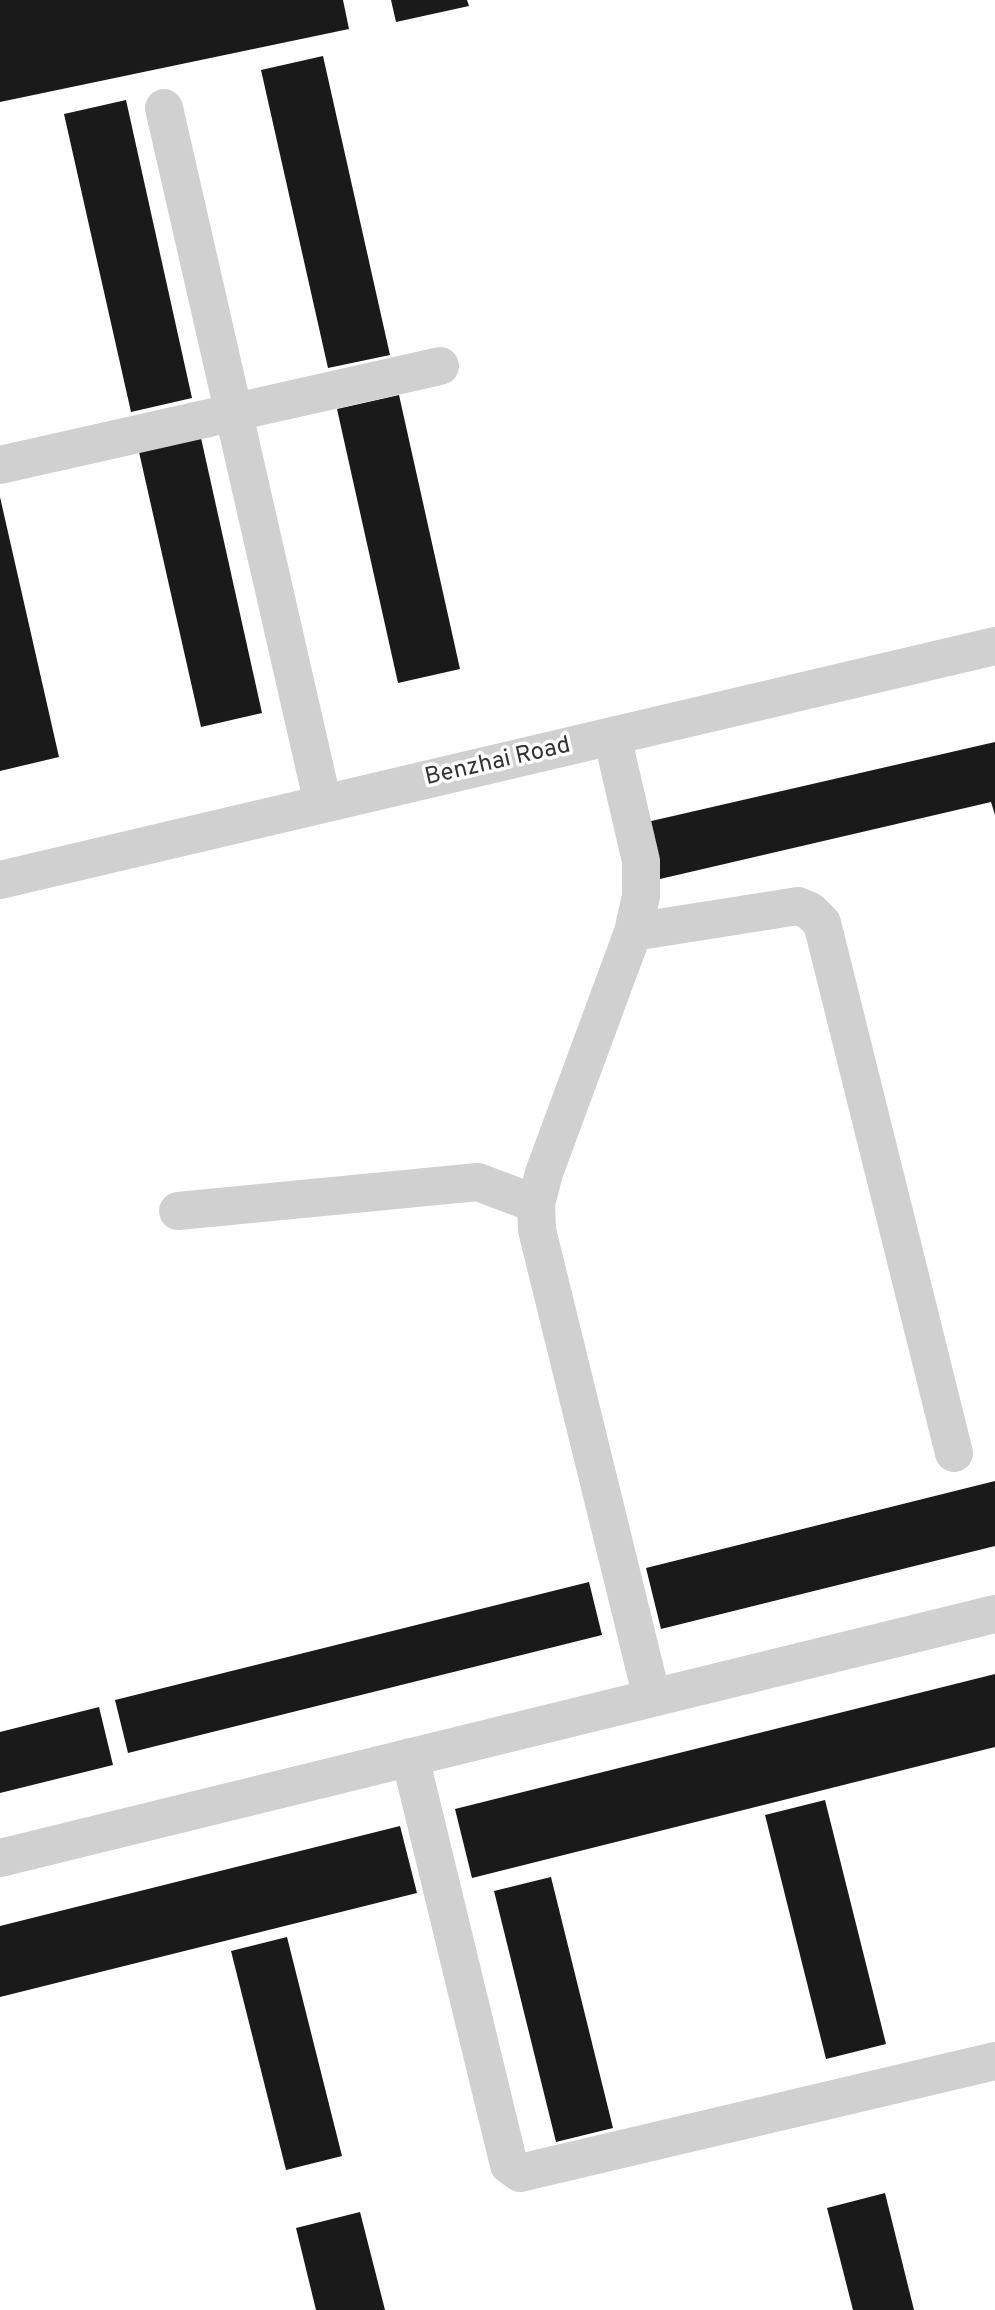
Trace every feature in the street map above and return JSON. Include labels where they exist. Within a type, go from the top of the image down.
[{"type":"street","points":[[164,108],[323,804]]},
{"type":"street","points":[[0,466],[440,366]]},
{"type":"street","name":"Benzhai Road","points":[[0,880],[995,646]]},
{"type":"street","points":[[612,736],[641,861],[641,896],[634,932],[544,1173],[536,1204],[537,1230],[652,1698]]},
{"type":"street","points":[[634,932],[798,906],[810,911],[822,923],[954,1453]]},
{"type":"street","points":[[178,1211],[478,1182],[536,1204]]},
{"type":"street","points":[[0,1858],[995,1614]]},
{"type":"street","points":[[410,1757],[509,2165],[520,2173],[995,2061]]},
{"type":"building","points":[[0,0],[343,0],[349,29],[0,102]]},
{"type":"building","points":[[391,0],[467,0],[469,6],[396,22]]},
{"type":"building","points":[[323,56],[390,355],[328,368],[261,70]]},
{"type":"building","points":[[126,100],[192,398],[131,412],[64,114]]},
{"type":"building","points":[[399,395],[460,669],[398,683],[337,409]]},
{"type":"building","points":[[201,438],[262,713],[201,727],[139,452]]},
{"type":"building","points":[[0,497],[59,757],[0,771]]},
{"type":"building","points":[[995,742],[995,815],[991,802],[660,879],[647,822]]},
{"type":"building","points":[[995,1481],[995,1546],[661,1629],[646,1568]]},
{"type":"building","points":[[589,1582],[602,1635],[128,1753],[115,1700]]},
{"type":"building","points":[[995,1674],[995,1747],[472,1878],[455,1809]]},
{"type":"building","points":[[99,1707],[113,1765],[0,1793],[0,1732]]},
{"type":"building","points":[[825,1800],[886,2044],[826,2059],[765,1815]]},
{"type":"building","points":[[400,1826],[417,1893],[0,1997],[0,1926]]},
{"type":"building","points":[[551,1877],[613,2128],[556,2142],[494,1891]]},
{"type":"building","points":[[287,1937],[342,2156],[286,2170],[231,1951]]},
{"type":"building","points":[[885,2193],[914,2310],[853,2310],[827,2208]]},
{"type":"building","points":[[360,2212],[385,2310],[316,2310],[296,2228]]}]
